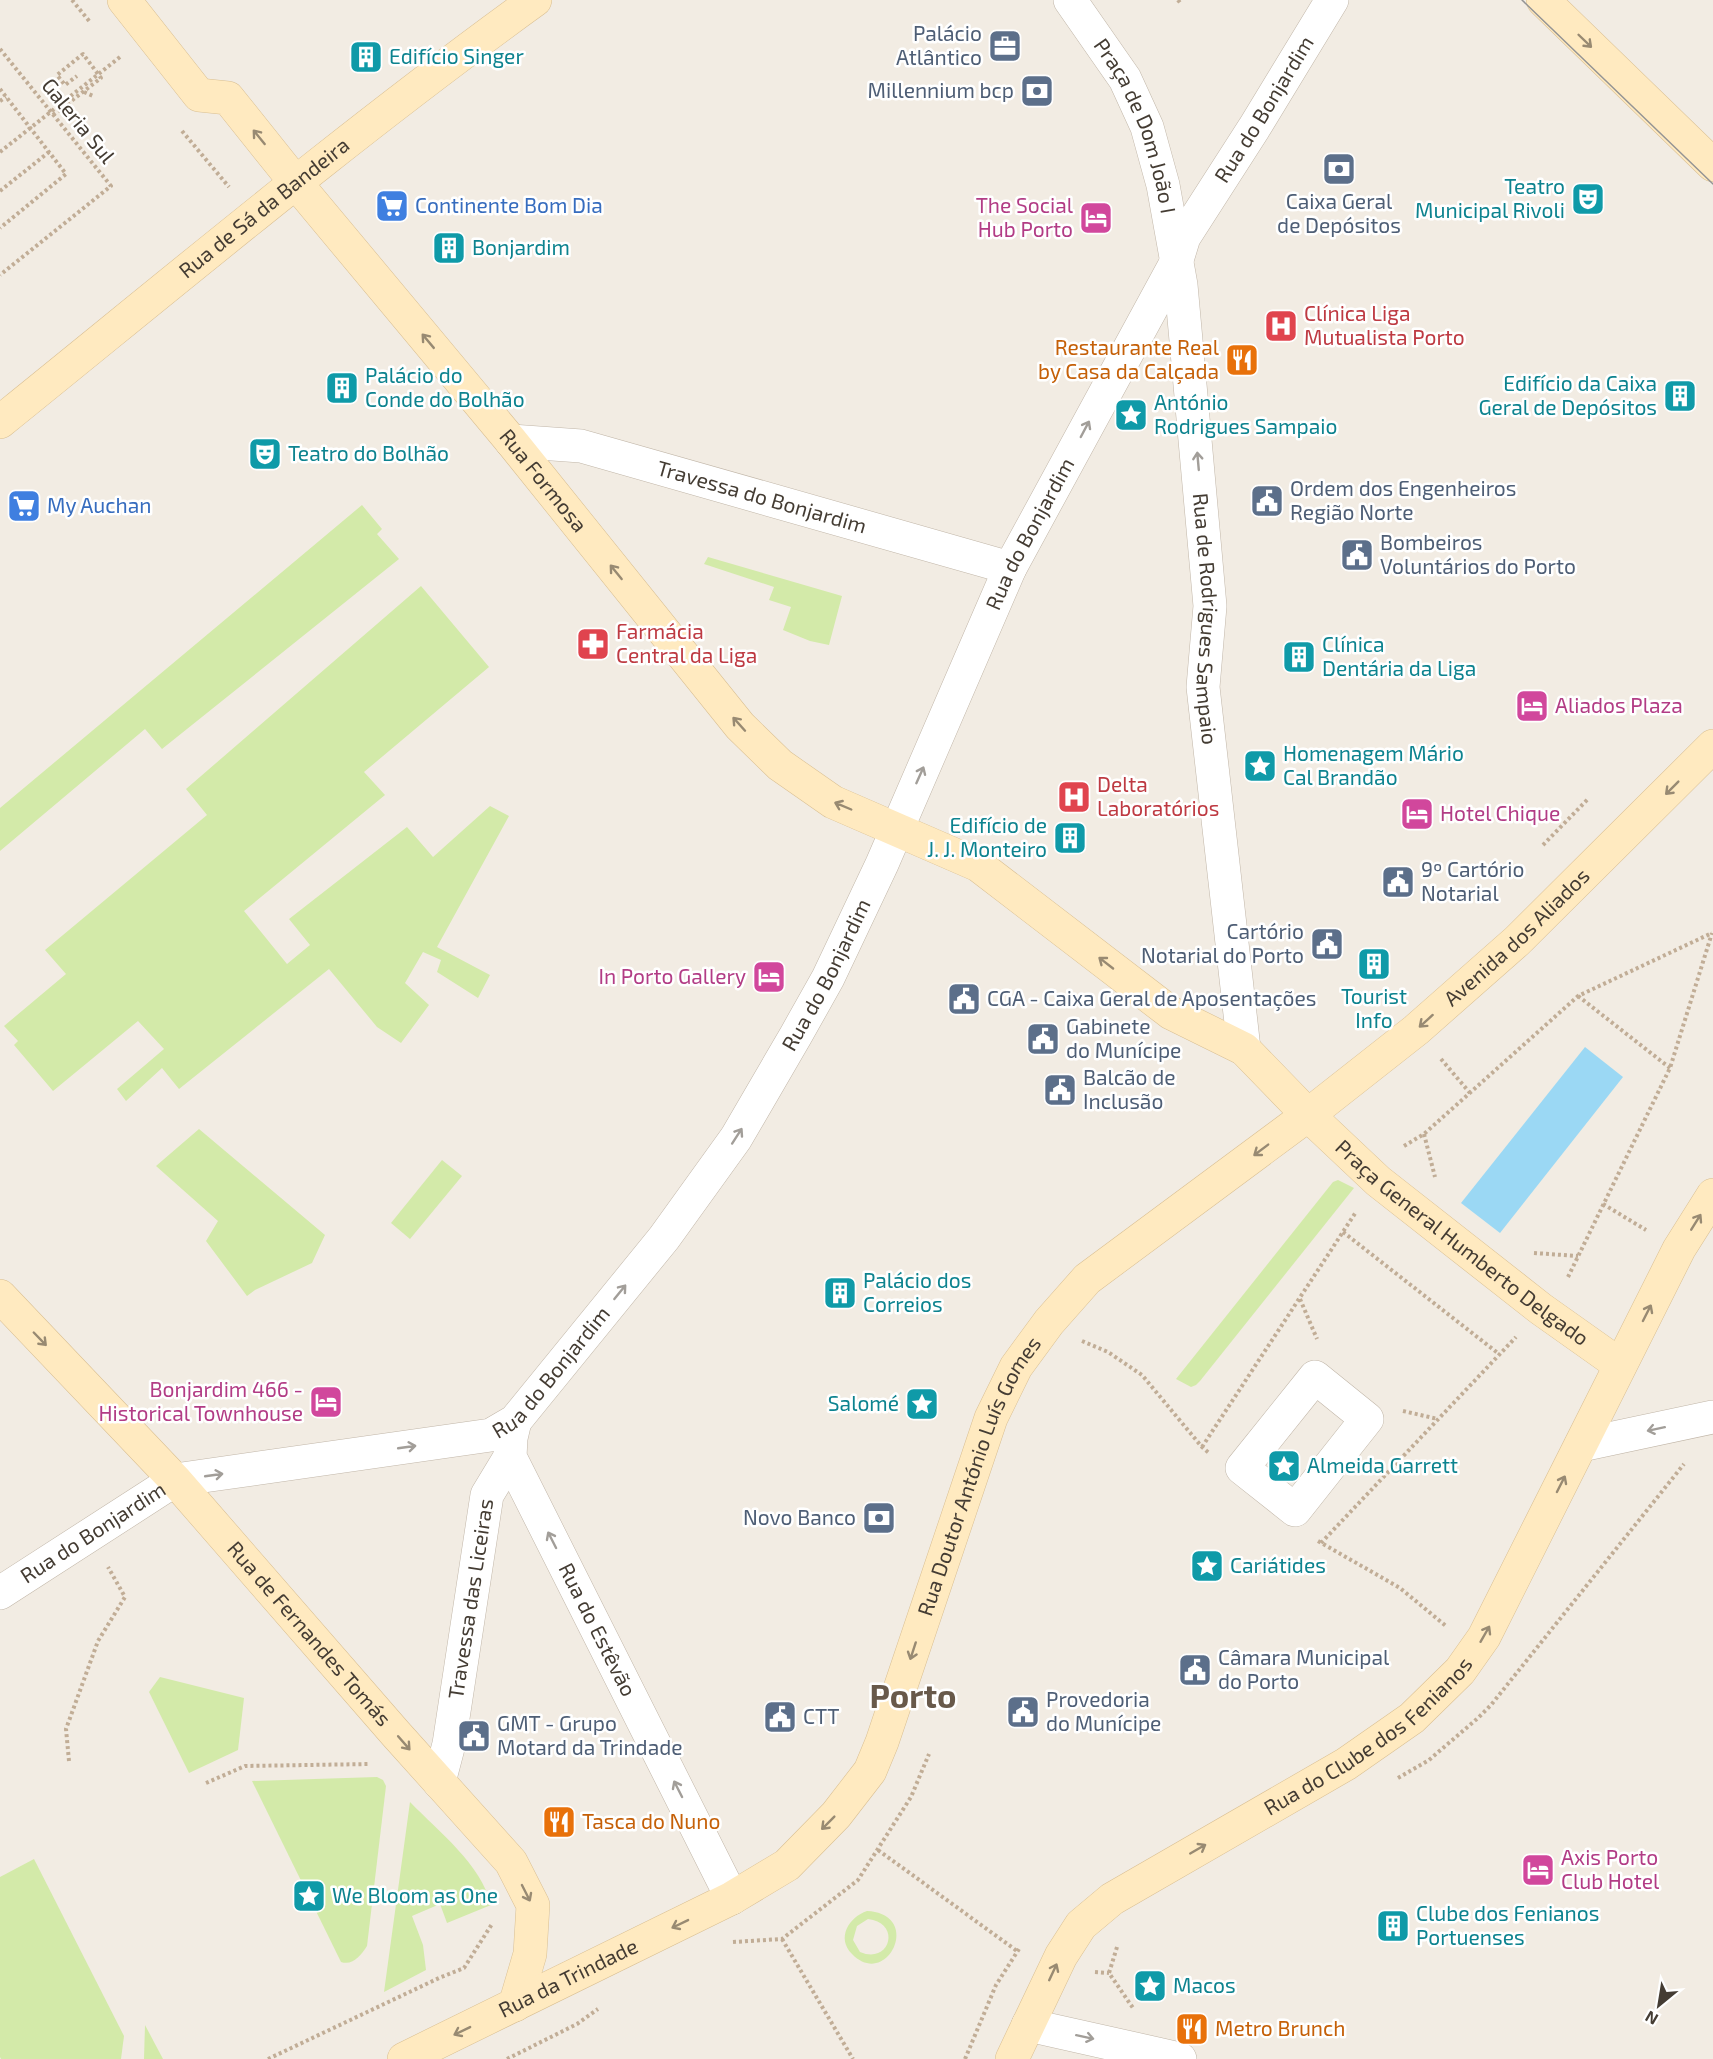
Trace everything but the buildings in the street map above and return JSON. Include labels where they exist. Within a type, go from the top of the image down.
[{"type":"main road","name":"Rua Formosa","points":[[124,0],[199,95],[228,98],[511,441],[740,726],[780,765],[833,802],[978,865],[1170,1013],[1244,1049]]},
{"type":"main road","name":"Rua de Sá da Bandeira","points":[[0,422],[296,183],[446,65],[535,0]]},
{"type":"main road","points":[[1543,0],[1713,165]]},
{"type":"main road","name":"Avenida dos Aliados","points":[[1308,1115],[1416,1030],[1517,941],[1713,746]]},
{"type":"main road","name":"Praça General Humberto Delgado","points":[[1244,1049],[1308,1115],[1387,1188],[1541,1309],[1620,1365]]},
{"type":"main road","name":"Rua Doutor António Luís Gomes","points":[[732,1898],[787,1865],[836,1815],[870,1771],[882,1742],[991,1418],[1016,1367],[1049,1322],[1087,1279],[1308,1115]]},
{"type":"main road","points":[[1620,1365],[1679,1249],[1713,1195]]},
{"type":"main road","name":"Rua de Fernandes Tomás","points":[[0,1296],[175,1480],[511,1862],[533,1905],[530,1954],[515,2006]]},
{"type":"main road","name":"Rua do Clube dos Fenianos","points":[[1012,2059],[1061,1956],[1081,1925],[1112,1899],[1346,1764],[1412,1718],[1460,1671],[1484,1637],[1620,1365]]},
{"type":"main road","name":"Rua da Trindade","points":[[404,2059],[732,1898]]},
{"type":"street","name":"Praça de Dom João I","points":[[1070,0],[1125,79],[1147,127],[1163,185],[1176,263]]},
{"type":"street","name":"Rua do Bonjardim","points":[[0,1593],[175,1480],[491,1435],[515,1421],[664,1238],[736,1138],[828,978],[882,864],[1010,568],[1176,263],[1184,237],[1332,0]]},
{"type":"street","name":"Rua de Rodrigues Sampaio","points":[[1176,263],[1181,285],[1188,353],[1210,606],[1203,687],[1244,1049]]},
{"type":"street","name":"Travessa do Bonjardim","points":[[511,441],[581,446],[1010,568]]},
{"type":"street","points":[[1581,1445],[1713,1417]]},
{"type":"street","points":[[510,1457],[515,1421]]},
{"type":"street","name":"Rua do Estêvão","points":[[510,1457],[732,1898]]},
{"type":"street","name":"Travessa das Liceiras","points":[[439,1782],[449,1744],[487,1496],[510,1457]]},
{"type":"street","points":[[1028,2025],[1180,2059]]},
{"type":"path","name":"Galeria Sul","points":[[0,49],[111,186],[0,275]]},
{"type":"path","points":[[53,115],[102,78],[83,54],[57,75],[65,85],[76,76]]},
{"type":"path","points":[[0,152],[120,57]]},
{"type":"path","points":[[0,89],[66,174],[0,228]]},
{"type":"path","points":[[84,92],[93,96]]},
{"type":"path","points":[[0,101],[6,97]]},
{"type":"path","points":[[0,191],[49,152]]},
{"type":"path","points":[[1543,845],[1588,799]]},
{"type":"path","points":[[1404,1146],[1424,1134],[1578,996],[1713,933]]},
{"type":"path","points":[[1568,1277],[1670,1068],[1713,933]]},
{"type":"path","points":[[1578,996],[1670,1068]]},
{"type":"path","points":[[1436,1053],[1470,1093]]},
{"type":"path","points":[[1603,1204],[1652,1233]]},
{"type":"path","points":[[1202,1447],[1360,1206]]},
{"type":"path","points":[[1343,1232],[1499,1354]]},
{"type":"path","points":[[1321,1543],[1520,1332]]},
{"type":"path","points":[[69,1761],[66,1729],[98,1641],[125,1597],[88,1536]]},
{"type":"path","points":[[206,1782],[245,1766],[374,1764]]},
{"type":"path","points":[[878,1850],[1017,1951]]},
{"type":"path","points":[[267,2059],[428,1983],[465,1968],[494,1920]]},
{"type":"path","points":[[782,1939],[850,2058]]},
{"type":"path","points":[[965,2059],[996,1985],[1023,1943]]},
{"type":"green space","points":[[362,505],[382,529],[377,534],[399,559],[162,749],[145,729],[0,851],[0,808]]},
{"type":"green space","points":[[708,557],[842,596],[829,645],[810,641],[783,630],[791,607],[769,600],[774,587],[704,564]]},
{"type":"green space","points":[[421,586],[489,667],[364,772],[385,795],[244,911],[287,964],[310,945],[289,919],[407,827],[433,857],[490,806],[509,816],[437,947],[490,975],[478,998],[437,972],[441,960],[423,952],[405,983],[429,1005],[401,1043],[377,1027],[329,969],[179,1089],[162,1068],[126,1101],[117,1089],[164,1049],[138,1021],[53,1091],[14,1045],[18,1041],[4,1026],[66,974],[45,950],[207,815],[186,789]]},
{"type":"green space","points":[[199,1129],[325,1235],[312,1263],[247,1296],[206,1241],[218,1221],[156,1166]]},
{"type":"green space","points":[[442,1160],[462,1176],[410,1239],[391,1223]]},
{"type":"green space","points":[[1338,1180],[1354,1188],[1200,1381],[1191,1387],[1176,1379],[1333,1182]]},
{"type":"green space","points":[[160,1677],[244,1698],[238,1750],[189,1773],[149,1692]]},
{"type":"green space","points":[[377,1777],[383,1780],[386,1786],[367,1946],[356,1959],[345,1963],[341,1962],[252,1781]]},
{"type":"green space","points":[[410,1802],[469,1862],[486,1890],[491,1905],[447,1923],[440,1904],[412,1916],[423,1945],[426,1970],[384,1992]]},
{"type":"green space","points":[[34,1859],[124,2036],[121,2059],[1,2059],[0,2057],[0,1877]]},
{"type":"green space","points":[[867,1911],[884,1915],[894,1924],[897,1935],[894,1947],[887,1957],[877,1963],[865,1963],[847,1948],[845,1935],[847,1929],[850,1923]],"holes":[[[868,1919],[879,1922],[888,1935],[885,1948],[879,1953],[860,1952],[853,1940],[857,1926]]]},
{"type":"green space","points":[[145,2025],[163,2059],[144,2059]]},
{"type":"water","points":[[1585,1047],[1623,1077],[1500,1233],[1461,1203]]},
{"type":"tram line","points":[[1522,0],[1713,184]]},
{"type":"place","name":"Palácio Atlântico","points":[[1005,46]]},
{"type":"place","name":"Edifício Singer","points":[[366,57]]},
{"type":"place","name":"Millennium bcp","points":[[1037,91]]},
{"type":"place","name":"Caixa Geral de Depósitos","points":[[1339,169]]},
{"type":"place","name":"Teatro Municipal Rivoli","points":[[1588,199]]},
{"type":"place","name":"Continente Bom Dia","points":[[392,206]]},
{"type":"place","name":"The Social Hub Porto","points":[[1096,218]]},
{"type":"place","name":"Bonjardim","points":[[449,248]]},
{"type":"place","name":"Clínica Liga Mutualista Porto","points":[[1281,326]]},
{"type":"place","name":"Restaurante Real by Casa da Calçada","points":[[1242,360]]},
{"type":"place","name":"Palácio do Conde do Bolhão","points":[[342,388]]},
{"type":"place","name":"Edifício da Caixa Geral de Depósitos","points":[[1680,396]]},
{"type":"place","name":"António Rodrigues Sampaio","points":[[1131,415]]},
{"type":"place","name":"Teatro do Bolhão","points":[[265,454]]},
{"type":"place","name":"Ordem dos Engenheiros Região Norte","points":[[1267,501]]},
{"type":"place","name":"My Auchan","points":[[24,506]]},
{"type":"place","name":"Bombeiros Voluntários do Porto","points":[[1357,555]]},
{"type":"place","name":"Farmácia Central da Liga","points":[[593,644]]},
{"type":"place","name":"Clínica Dentária da Liga","points":[[1299,657]]},
{"type":"place","name":"Aliados Plaza","points":[[1532,706]]},
{"type":"place","name":"Homenagem Mário Cal Brandão","points":[[1260,766]]},
{"type":"place","name":"Delta Laboratórios","points":[[1074,797]]},
{"type":"place","name":"Hotel Chique","points":[[1417,814]]},
{"type":"place","name":"Edifício de J. J. Monteiro","points":[[1070,838]]},
{"type":"place","name":"9º Cartório Notarial","points":[[1398,882]]},
{"type":"place","name":"Cartório Notarial do Porto","points":[[1327,944]]},
{"type":"place","name":"Tourist Info","points":[[1374,964]]},
{"type":"place","name":"In Porto Gallery","points":[[769,977]]},
{"type":"place","name":"CGA - Caixa Geral de Aposentações","points":[[964,999]]},
{"type":"place","name":"Gabinete do Munícipe","points":[[1043,1039]]},
{"type":"place","name":"Balcão de Inclusão","points":[[1060,1090]]},
{"type":"place","name":"Palácio dos Correios","points":[[840,1293]]},
{"type":"place","name":"Bonjardim 466 - Historical Townhouse","points":[[326,1402]]},
{"type":"place","name":"Salomé","points":[[922,1404]]},
{"type":"place","name":"Almeida Garrett","points":[[1284,1466]]},
{"type":"place","name":"Novo Banco","points":[[879,1518]]},
{"type":"place","name":"Cariátides","points":[[1207,1566]]},
{"type":"place","name":"Câmara Municipal do Porto","points":[[1195,1670]]},
{"type":"place","name":"Provedoria do Munícipe","points":[[1023,1712]]},
{"type":"place","name":"CTT","points":[[780,1717]]},
{"type":"place","name":"GMT - Grupo Motard da Trindade","points":[[474,1736]]},
{"type":"place","name":"Tasca do Nuno","points":[[559,1822]]},
{"type":"place","name":"Axis Porto Club Hotel","points":[[1538,1870]]},
{"type":"place","name":"We Bloom as One","points":[[309,1896]]},
{"type":"place","name":"Clube dos Fenianos Portuenses","points":[[1393,1926]]},
{"type":"place","name":"Macos","points":[[1150,1986]]},
{"type":"place","name":"Metro Brunch","points":[[1192,2029]]},
{"type":"district","name":"Porto","points":[[913,1696]]}]
